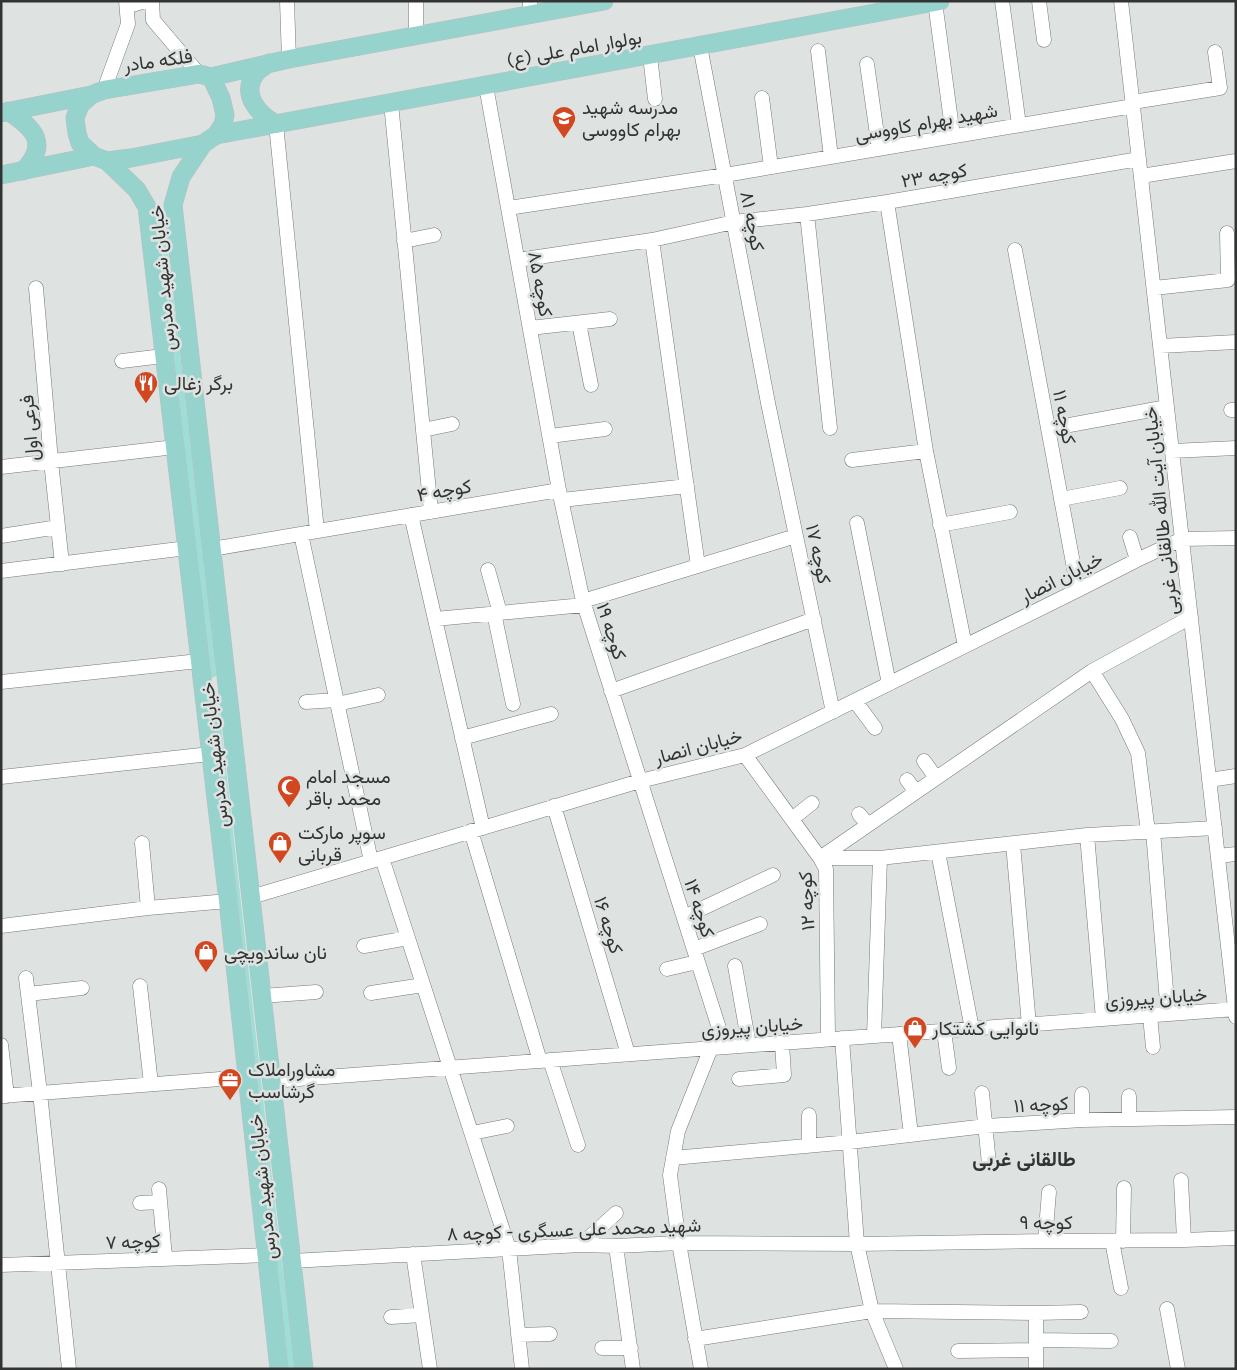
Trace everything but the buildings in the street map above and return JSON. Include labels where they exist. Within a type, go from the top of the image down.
[{"type":"main road","points":[[205,75],[416,36],[530,8],[604,1]]},
{"type":"main road","name":"بولوار امام علی (ع)","points":[[209,139],[276,124],[937,2]]},
{"type":"main road","points":[[269,63],[256,72],[251,83],[252,102],[263,116],[276,124]]},
{"type":"main road","name":"فلکه مادر","points":[[97,92],[205,75],[221,98],[225,115],[222,125],[209,139]]},
{"type":"main road","points":[[4,112],[97,92]]},
{"type":"main road","points":[[97,92],[80,106],[75,118],[80,143],[101,158]]},
{"type":"main road","points":[[4,112],[28,126],[34,134],[37,148],[35,157],[23,171]]},
{"type":"main road","points":[[1,175],[101,158],[131,158],[209,139]]},
{"type":"main road","name":"خیابان شهید مدرس","points":[[209,139],[181,177],[173,205],[304,1369]]},
{"type":"main road","name":"خیابان شهید مدرس","points":[[101,158],[138,190],[147,207],[228,900],[279,1369]]},
{"type":"main road","points":[[147,207],[173,205]]},
{"type":"street","points":[[126,1],[132,5],[145,1]]},
{"type":"street","points":[[97,92],[128,24],[126,1]]},
{"type":"street","points":[[152,1],[153,20],[205,75]]},
{"type":"street","points":[[287,1],[289,59]]},
{"type":"street","points":[[416,1],[416,36]]},
{"type":"street","points":[[1002,1],[1019,125]]},
{"type":"street","points":[[1039,1],[1044,40]]},
{"type":"street","name":"خیابان آیت الله طالقانی غربی","points":[[1121,1],[1218,856],[1230,915],[1235,1012]]},
{"type":"street","points":[[937,2],[944,74],[953,136]]},
{"type":"street","name":"کوچه ۸۱","points":[[700,46],[768,403]]},
{"type":"street","points":[[818,51],[831,157]]},
{"type":"street","name":"شهید بهرام کاووسی","points":[[508,208],[725,175],[1019,125],[1220,88],[1215,52]]},
{"type":"street","points":[[650,56],[655,99]]},
{"type":"street","points":[[867,64],[879,149]]},
{"type":"street","name":"کوچه ۸۵","points":[[486,86],[560,495]]},
{"type":"street","points":[[762,98],[770,167]]},
{"type":"street","points":[[391,103],[431,512]]},
{"type":"street","points":[[276,124],[317,531]]},
{"type":"street","name":"کوچه ۲۳","points":[[518,260],[652,240],[734,222],[807,214],[887,202],[1139,159]]},
{"type":"street","points":[[1141,176],[1236,161]]},
{"type":"street","points":[[887,202],[926,451],[965,646]]},
{"type":"street","points":[[807,214],[830,428]]},
{"type":"street","points":[[1154,288],[1228,280],[1227,233]]},
{"type":"street","points":[[404,241],[434,236]]},
{"type":"street","points":[[652,240],[698,566]]},
{"type":"street","name":"کوچه ۱۱","points":[[1014,250],[1078,590]]},
{"type":"street","name":"فرعی اول","points":[[36,288],[62,564]]},
{"type":"street","points":[[530,328],[610,319]]},
{"type":"street","points":[[579,323],[590,385]]},
{"type":"street","points":[[1160,346],[1236,342]]},
{"type":"street","points":[[122,361],[163,356]]},
{"type":"street","name":"کوچه ۱۷","points":[[768,403],[833,712]]},
{"type":"street","points":[[1048,429],[1167,407]]},
{"type":"street","points":[[423,430],[452,424]]},
{"type":"street","points":[[550,436],[606,429]]},
{"type":"street","points":[[1,467],[175,446]]},
{"type":"street","points":[[1172,451],[1236,448]]},
{"type":"street","points":[[852,460],[926,451]]},
{"type":"street","points":[[560,495],[687,486]]},
{"type":"street","points":[[1061,499],[1120,488]]},
{"type":"street","name":"کوچه ۴","points":[[560,495],[411,515],[462,738],[477,829],[545,1060],[578,1145]]},
{"type":"street","name":"کوچه ۱۹","points":[[560,495],[583,603],[640,780]]},
{"type":"street","points":[[940,525],[1010,512]]},
{"type":"street","points":[[212,549],[411,515]]},
{"type":"street","points":[[858,523],[889,684]]},
{"type":"street","points":[[1,536],[58,527]]},
{"type":"street","points":[[301,534],[337,702],[377,859],[408,938],[509,1249],[522,1369]]},
{"type":"street","points":[[435,619],[583,603],[796,536]]},
{"type":"street","points":[[1130,537],[1137,560]]},
{"type":"street","points":[[1182,539],[1236,538]]},
{"type":"street","name":"خیابان انصار","points":[[251,897],[640,780],[745,755],[1182,539]]},
{"type":"street","points":[[1,571],[186,548]]},
{"type":"street","points":[[488,570],[513,704]]},
{"type":"street","points":[[820,858],[864,819],[916,792],[1092,671],[1191,616]]},
{"type":"street","points":[[611,691],[814,619]]},
{"type":"street","points":[[1,682],[199,661]]},
{"type":"street","points":[[1092,671],[1122,719],[1138,753],[1151,832],[1168,1014]]},
{"type":"street","points":[[306,702],[337,702],[378,695]]},
{"type":"street","points":[[855,701],[875,728]]},
{"type":"street","points":[[462,738],[551,714]]},
{"type":"street","points":[[1,776],[210,754]]},
{"type":"street","name":"کوچه ۱۲","points":[[745,755],[820,858],[826,870],[828,1040]]},
{"type":"street","points":[[924,761],[936,778]]},
{"type":"street","points":[[1209,780],[1236,776]]},
{"type":"street","name":"کوچه ۱۴","points":[[640,780],[684,918],[718,1048]]},
{"type":"street","points":[[907,780],[916,792]]},
{"type":"street","points":[[792,819],[812,803]]},
{"type":"street","name":"کوچه ۱۶","points":[[554,806],[628,1054]]},
{"type":"street","points":[[820,858],[880,858],[1087,835],[1215,828]]},
{"type":"street","points":[[1087,835],[1103,1019]]},
{"type":"street","points":[[142,843],[148,908]]},
{"type":"street","points":[[1013,844],[1029,1024]]},
{"type":"street","points":[[938,852],[972,1029]]},
{"type":"street","points":[[1218,856],[1236,854]]},
{"type":"street","points":[[874,1036],[880,858]]},
{"type":"street","points":[[684,918],[773,875]]},
{"type":"street","points":[[1,926],[228,900]]},
{"type":"street","points":[[667,969],[760,924]]},
{"type":"street","points":[[364,946],[408,938]]},
{"type":"street","points":[[735,966],[750,1045]]},
{"type":"street","points":[[26,978],[69,1369]]},
{"type":"street","points":[[371,993],[423,985]]},
{"type":"street","points":[[140,986],[150,1084]]},
{"type":"street","points":[[28,994],[82,988]]},
{"type":"street","points":[[262,996],[316,992]]},
{"type":"street","name":"خیابان پیروزی","points":[[271,1080],[1168,1014],[1235,1012]]},
{"type":"street","points":[[1150,1016],[1153,1047]]},
{"type":"street","points":[[944,1031],[949,1068]]},
{"type":"street","points":[[899,1034],[911,1135]]},
{"type":"street","points":[[842,1038],[857,1244],[872,1311],[896,1369]]},
{"type":"street","points":[[739,1079],[784,1074],[782,1043]]},
{"type":"street","points":[[1,1045],[4,1096],[246,1077]]},
{"type":"street","points":[[700,1369],[670,1175],[678,1131],[718,1048]]},
{"type":"street","points":[[982,1093],[989,1164]]},
{"type":"street","points":[[1082,1094],[1082,1120]]},
{"type":"street","points":[[1128,1096],[1128,1119]]},
{"type":"street","points":[[809,1146],[810,1115]]},
{"type":"street","name":"کوچه ۱۱","points":[[673,1158],[850,1142],[986,1126],[1082,1120],[1236,1117]]},
{"type":"street","points":[[472,1133],[507,1126]]},
{"type":"street","points":[[1181,1180],[1184,1240]]},
{"type":"street","points":[[1121,1288],[1117,1241],[1124,1188]]},
{"type":"street","points":[[1045,1241],[1049,1192]]},
{"type":"street","points":[[140,1203],[159,1196],[165,1258]]},
{"type":"street","points":[[581,1245],[616,1213]]},
{"type":"street","name":"کوچه ۹","points":[[857,1244],[1236,1238]]},
{"type":"street","name":"شهید محمد علی عسگری - کوچه ۸","points":[[292,1261],[581,1245],[616,1246],[679,1243],[857,1244]]},
{"type":"street","points":[[616,1246],[634,1369]]},
{"type":"street","points":[[413,1254],[430,1369]]},
{"type":"street","name":"کوچه ۷","points":[[1,1265],[266,1255]]},
{"type":"street","points":[[1167,1309],[1178,1369]]},
{"type":"street","points":[[695,1339],[872,1311],[1081,1312]]},
{"type":"street","points":[[1036,1313],[1036,1369]]},
{"type":"street","points":[[391,1316],[422,1315]]},
{"type":"street","points":[[518,1336],[550,1334]]},
{"type":"street","points":[[958,1351],[1111,1341]]},
{"type":"street","points":[[602,1348],[630,1348]]},
{"type":"shaded area","points":[[159,218],[163,218],[166,233],[206,578],[216,673],[216,676],[212,678],[210,676],[200,595]]},
{"type":"shaded area","points":[[217,705],[219,707],[278,1232],[296,1369],[288,1369],[213,707]]},
{"type":"place","name":"مدرسه شهید بهرام کاووسی","points":[[564,139]]},
{"type":"place","name":"برگر زغالی","points":[[146,404]]},
{"type":"place","name":"مسجد امام محمد باقر","points":[[289,808]]},
{"type":"place","name":"سوپر مارکت قربانی","points":[[280,864]]},
{"type":"place","name":"نان ساندویچی","points":[[206,973]]},
{"type":"place","name":"نانوایی کشتکار","points":[[915,1049]]},
{"type":"place","name":"مشاوراملاک گرشاسب","points":[[230,1101]]},
{"type":"district","name":"طالقانی غربی","points":[[1024,1159]]}]
